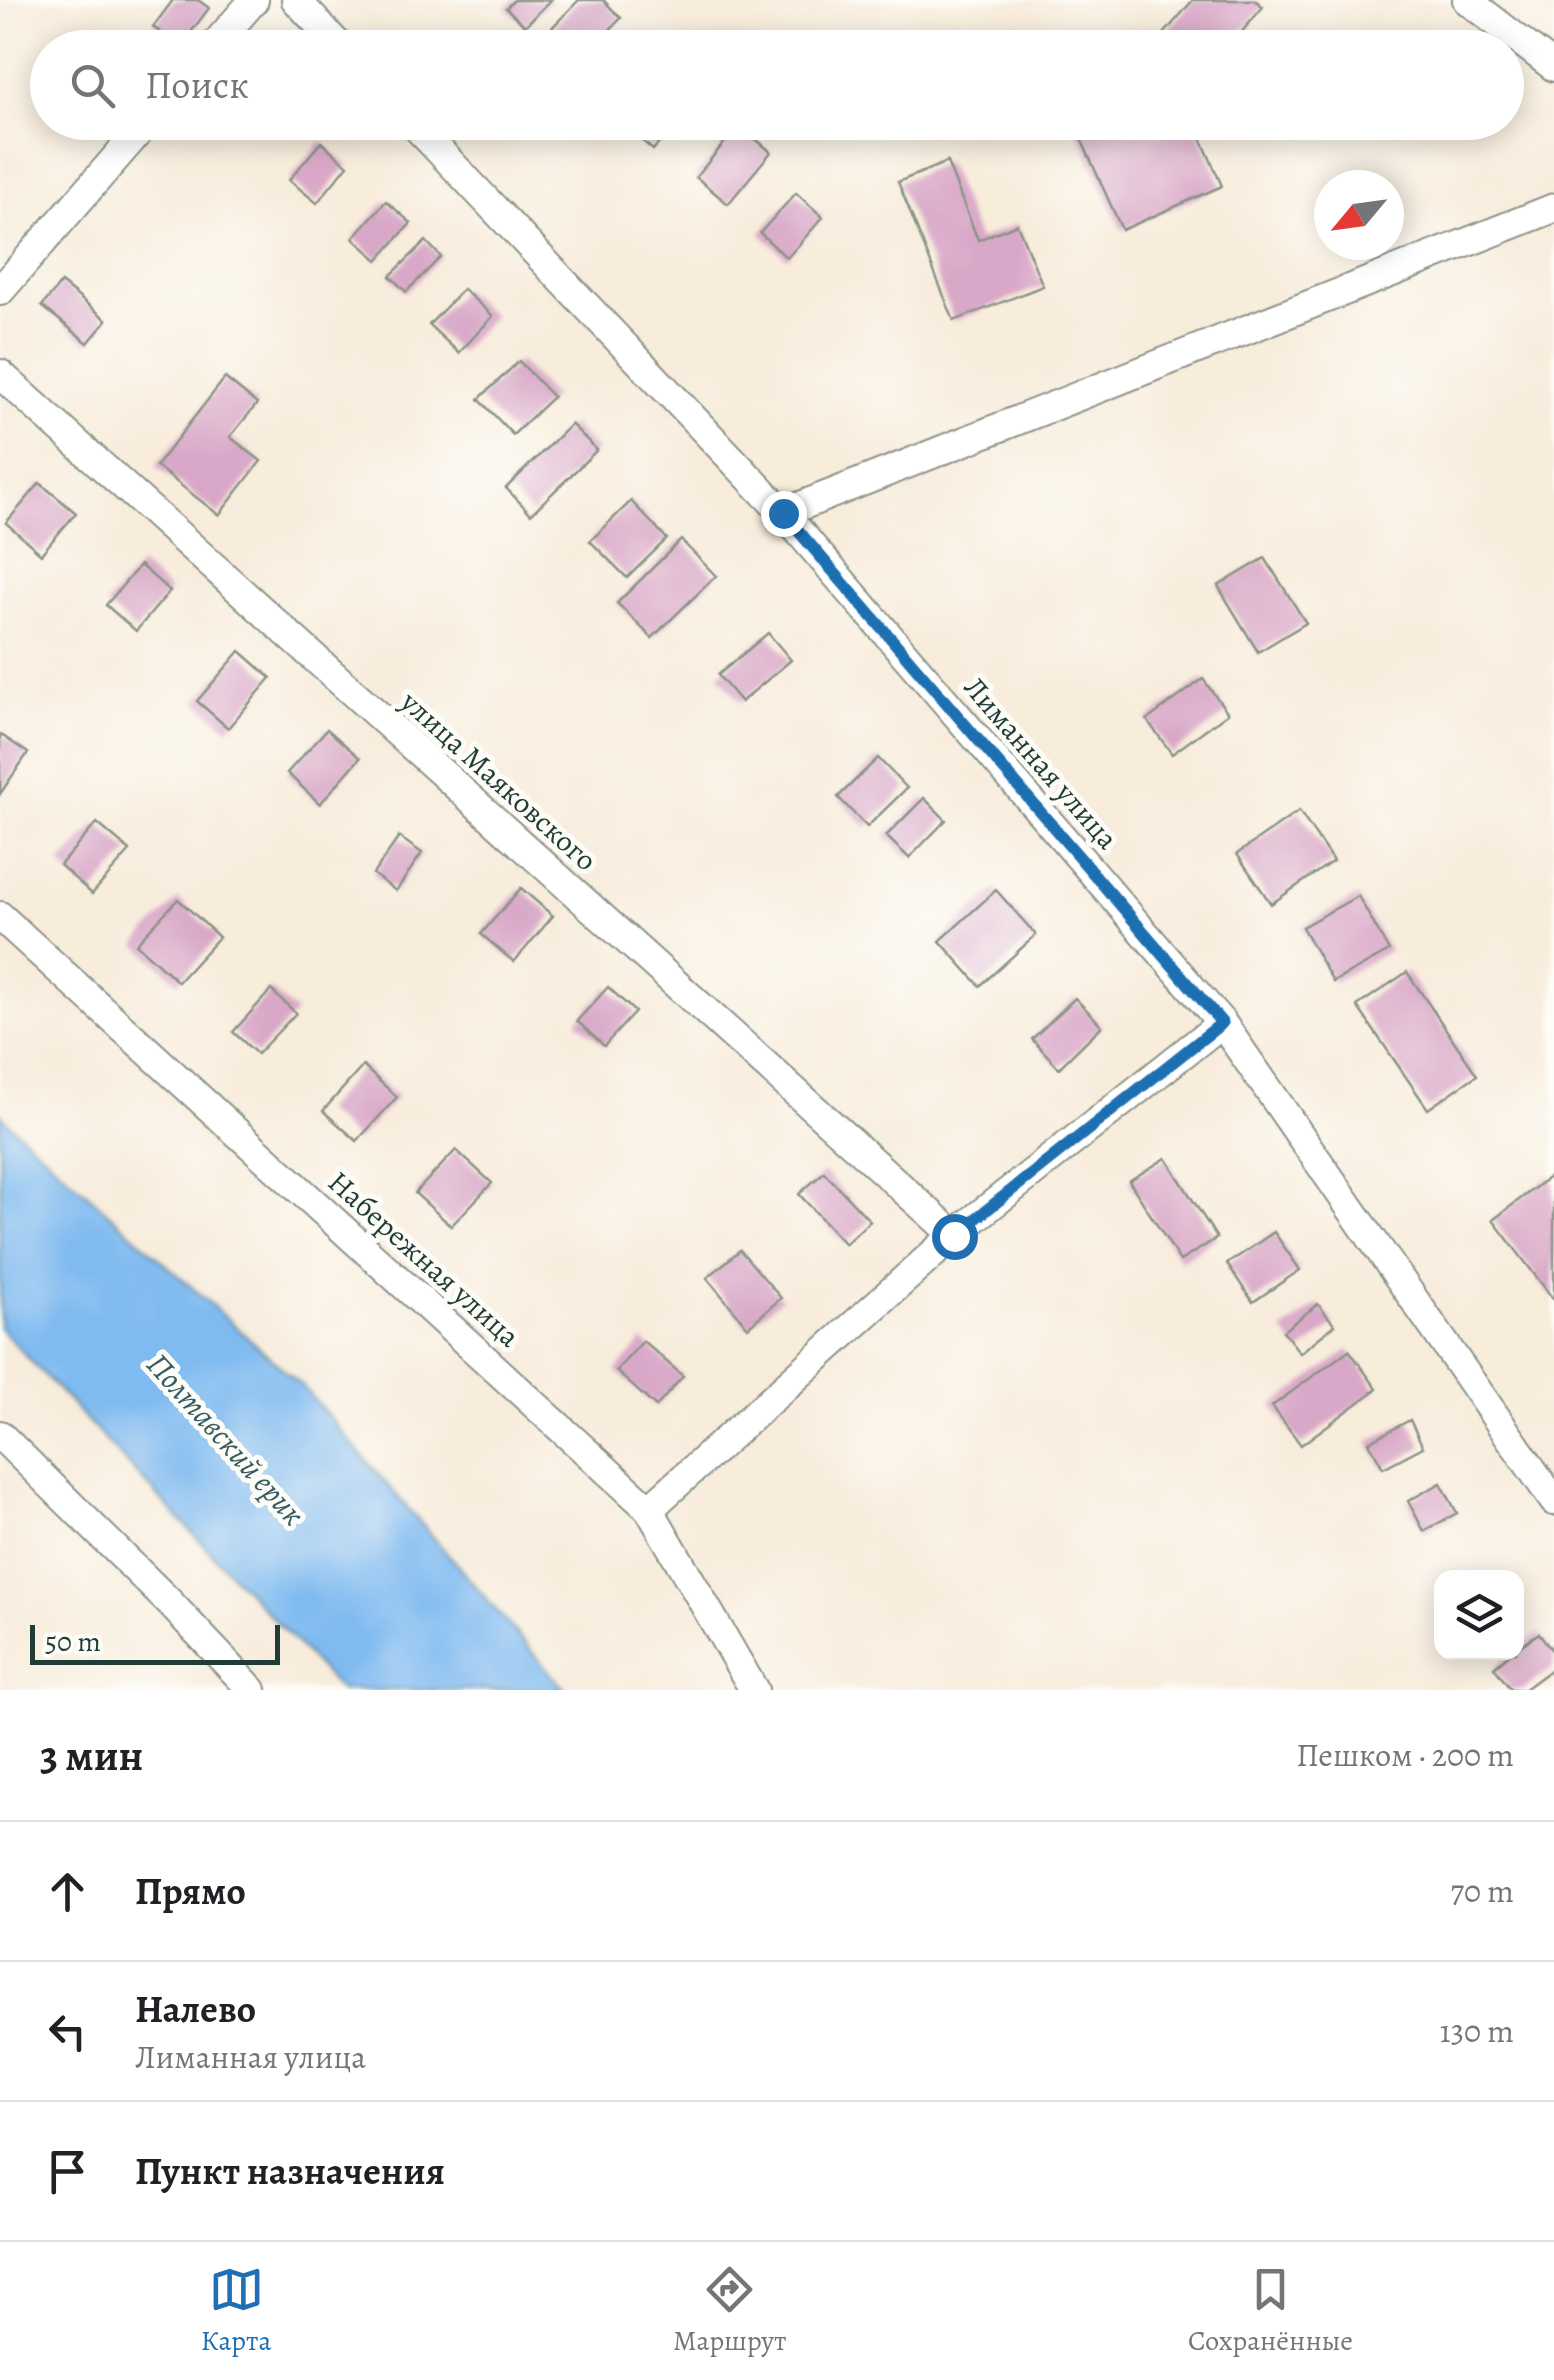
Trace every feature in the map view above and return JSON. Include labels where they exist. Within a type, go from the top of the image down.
[{"type":"street","points":[[228,30],[254,0]]},
{"type":"street","points":[[296,0],[324,30]]},
{"type":"street","points":[[1467,0],[1506,30]]},
{"type":"street","points":[[1524,44],[1554,67]]},
{"type":"street","points":[[0,291],[131,140]]},
{"type":"street","name":"Лиманная улица","points":[[429,140],[783,513],[1222,1023],[1554,1501]]},
{"type":"street","points":[[783,513],[1554,208]]},
{"type":"street","name":"улица Маяковского","points":[[0,374],[954,1236]]},
{"type":"street","name":"Набережная улица","points":[[0,916],[649,1508],[754,1690]]},
{"type":"street","points":[[649,1508],[954,1236],[1222,1023]]},
{"type":"street","points":[[0,1434],[170,1602],[252,1690]]},
{"type":"water","name":"Полтавский ерик","points":[[0,1113],[302,1386],[565,1690],[340,1690],[0,1328]]},
{"type":"building","points":[[173,0],[198,0],[209,8],[193,30],[153,27]]},
{"type":"building","points":[[514,0],[551,0],[525,26],[506,8]]},
{"type":"building","points":[[579,0],[603,0],[621,18],[609,30],[550,30]]},
{"type":"building","points":[[1193,0],[1255,0],[1263,7],[1243,30],[1167,30]]},
{"type":"building","points":[[641,140],[662,140],[653,150]]},
{"type":"building","points":[[727,140],[757,140],[771,152],[728,204],[696,177]]},
{"type":"building","points":[[1082,140],[1202,140],[1222,186],[1122,230]]},
{"type":"building","points":[[321,142],[348,165],[317,203],[289,180]]},
{"type":"building","points":[[947,162],[978,240],[1017,224],[1043,286],[954,321],[898,182]]},
{"type":"building","points":[[796,193],[823,217],[787,258],[760,233]]},
{"type":"building","points":[[386,201],[411,223],[378,260],[353,238]]},
{"type":"building","points":[[426,241],[441,257],[406,292],[390,276]]},
{"type":"building","points":[[61,283],[107,320],[88,343],[42,306]]},
{"type":"building","points":[[463,289],[493,316],[459,353],[429,325]]},
{"type":"building","points":[[519,361],[553,397],[513,435],[479,399]]},
{"type":"building","points":[[225,378],[257,404],[230,437],[261,461],[219,515],[156,466]]},
{"type":"building","points":[[571,424],[597,450],[531,514],[506,488]]},
{"type":"building","points":[[40,483],[76,513],[41,554],[6,523]]},
{"type":"building","points":[[631,501],[667,539],[627,578],[590,541]]},
{"type":"building","points":[[681,540],[716,576],[652,638],[617,603]]},
{"type":"building","points":[[1265,558],[1306,623],[1258,652],[1218,586]]},
{"type":"building","points":[[140,565],[170,591],[136,631],[106,605]]},
{"type":"building","points":[[768,633],[791,660],[741,702],[718,675]]},
{"type":"building","points":[[240,651],[271,678],[228,728],[197,701]]},
{"type":"building","points":[[1203,679],[1228,713],[1172,754],[1147,720]]},
{"type":"building","points":[[327,729],[360,758],[320,804],[287,773]]},
{"type":"building","points":[[0,734],[28,753],[0,794]]},
{"type":"building","points":[[878,758],[907,788],[867,827],[838,797]]},
{"type":"building","points":[[924,798],[946,820],[909,858],[886,836]]},
{"type":"building","points":[[1299,811],[1333,861],[1271,904],[1237,854]]},
{"type":"building","points":[[97,823],[130,851],[92,894],[60,865]]},
{"type":"building","points":[[399,837],[422,853],[396,891],[373,874]]},
{"type":"building","points":[[521,888],[553,916],[514,962],[481,934]]},
{"type":"building","points":[[996,890],[1036,935],[980,986],[940,941]]},
{"type":"building","points":[[1358,896],[1389,951],[1333,982],[1302,927]]},
{"type":"building","points":[[178,899],[219,937],[178,982],[136,944]]},
{"type":"building","points":[[1407,972],[1477,1075],[1428,1109],[1357,1006]]},
{"type":"building","points":[[608,987],[635,1012],[604,1046],[577,1021]]},
{"type":"building","points":[[271,990],[296,1013],[257,1054],[233,1032]]},
{"type":"building","points":[[1075,998],[1102,1026],[1059,1068],[1032,1039]]},
{"type":"building","points":[[363,1066],[397,1097],[357,1141],[323,1111]]},
{"type":"building","points":[[456,1150],[492,1183],[451,1226],[415,1193]]},
{"type":"building","points":[[1166,1158],[1217,1238],[1180,1261],[1129,1181]]},
{"type":"building","points":[[824,1172],[870,1221],[845,1244],[799,1194]]},
{"type":"building","points":[[1550,1176],[1554,1182],[1554,1300],[1493,1220]]},
{"type":"building","points":[[1274,1232],[1300,1270],[1253,1302],[1227,1264]]},
{"type":"building","points":[[740,1250],[781,1298],[748,1327],[707,1278]]},
{"type":"building","points":[[1318,1304],[1335,1325],[1300,1353],[1283,1331]]},
{"type":"building","points":[[643,1341],[683,1376],[656,1407],[616,1371]]},
{"type":"building","points":[[1349,1350],[1377,1389],[1301,1445],[1272,1406]]},
{"type":"building","points":[[1410,1420],[1423,1447],[1383,1468],[1369,1442]]},
{"type":"building","points":[[1441,1483],[1457,1513],[1424,1531],[1408,1501]]},
{"type":"building","points":[[1539,1633],[1554,1653],[1554,1667],[1523,1690],[1511,1690],[1494,1667],[1502,1660],[1524,1660],[1524,1643]]},
{"type":"route","points":[[783,513],[1222,1023],[954,1236]]}]
